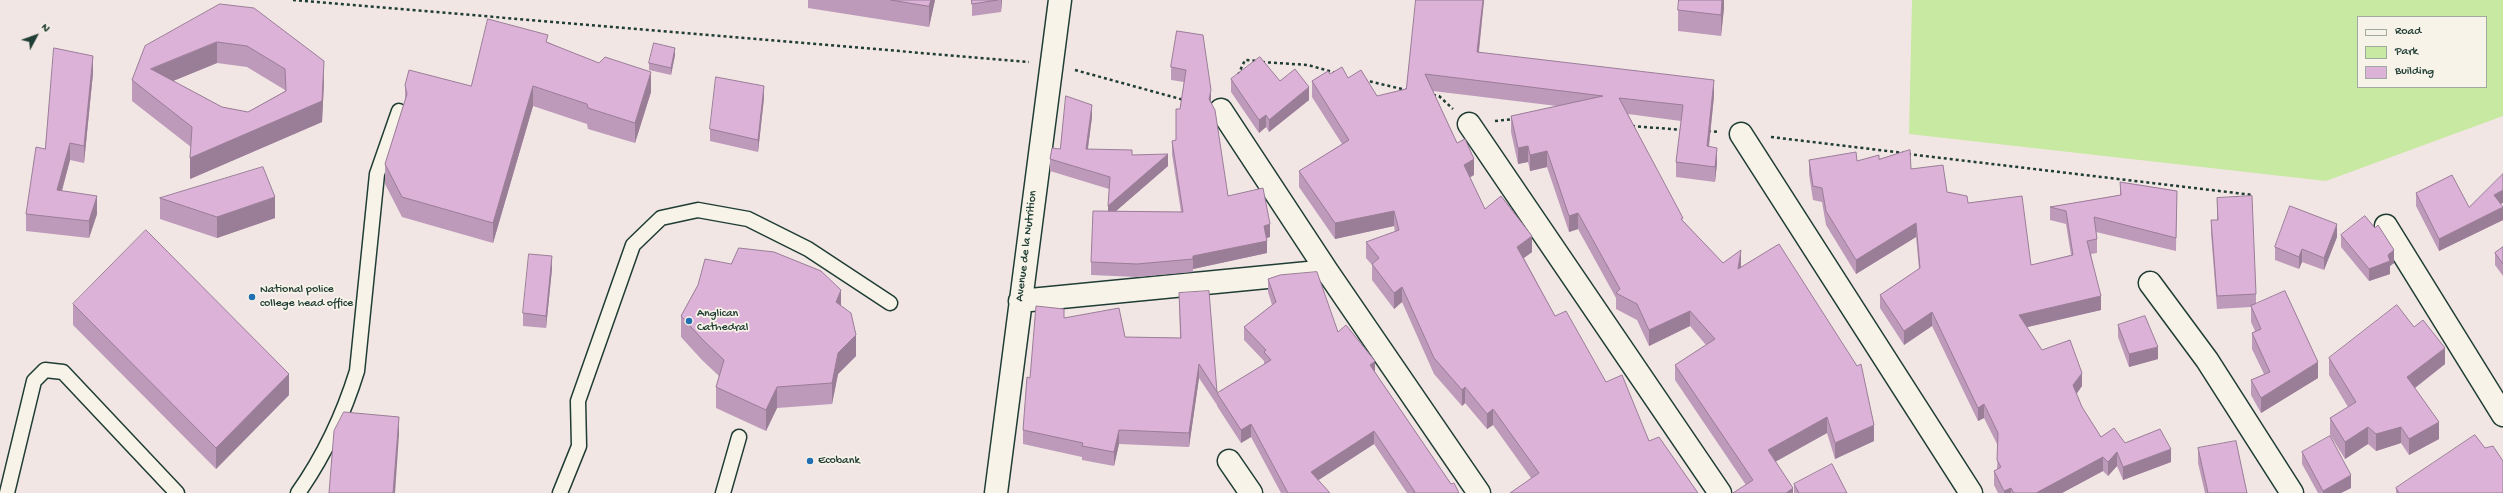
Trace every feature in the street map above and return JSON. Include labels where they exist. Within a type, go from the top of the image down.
[{"type":"street","name":"Avenue de la Nutrition","points":[[996,493],[1060,0]]},
{"type":"street","points":[[1221,110],[1327,271],[1479,493]]},
{"type":"street","points":[[1469,124],[1720,493]]},
{"type":"street","points":[[1741,134],[1971,493]]},
{"type":"street","points":[[2386,226],[2503,415]]},
{"type":"street","points":[[1020,301],[1327,271]]},
{"type":"street","points":[[2150,283],[2207,360],[2292,493]]},
{"type":"street","points":[[1229,461],[1251,493]]},
{"type":"lane","points":[[298,493],[312,473],[349,398],[357,371],[377,174],[399,111]]},
{"type":"lane","points":[[560,493],[579,446],[578,401],[633,245],[661,218],[698,210],[748,219],[778,232],[808,249],[890,303]]},
{"type":"lane","points":[[8,493],[34,381],[45,370],[63,372],[177,493]]},
{"type":"lane","points":[[723,493],[738,437]]},
{"type":"path","points":[[293,0],[1051,64],[1221,110],[1245,60],[1308,65],[1344,74]]},
{"type":"path","points":[[1358,78],[1409,90]]},
{"type":"path","points":[[1432,94],[1439,96],[1469,124],[1521,118]]},
{"type":"path","points":[[1630,126],[1685,130]]},
{"type":"path","points":[[1701,131],[1741,134],[2254,195]]},
{"type":"green space","points":[[1912,0],[2503,0],[2503,116],[2326,181],[1909,134]]},
{"type":"building","points":[[891,0],[931,0],[929,6]]},
{"type":"building","points":[[972,0],[998,0],[972,4]]},
{"type":"building","points":[[1416,0],[1483,0],[1477,52],[1714,80],[1707,146],[1717,148],[1715,167],[1676,162],[1683,105],[1619,98],[1683,218],[1681,219],[1723,263],[1741,250],[1738,269],[1779,244],[1857,366],[1861,364],[1874,425],[1835,443],[1827,417],[1768,450],[1793,488],[1786,493],[1733,493],[1753,480],[1675,365],[1715,339],[1690,311],[1649,330],[1637,304],[1616,293],[1620,289],[1578,213],[1569,216],[1547,151],[1530,155],[1528,146],[1518,148],[1511,116],[1603,96],[1425,74],[1457,143],[1465,139],[1474,159],[1464,165],[1485,209],[1501,196],[1532,236],[1517,247],[1555,316],[1566,311],[1606,382],[1622,375],[1649,441],[1659,437],[1698,493],[1510,493],[1539,473],[1493,409],[1487,414],[1465,387],[1462,390],[1434,358],[1402,287],[1394,293],[1372,264],[1379,258],[1366,242],[1399,230],[1394,211],[1335,223],[1299,171],[1349,140],[1312,81],[1328,71],[1330,74],[1342,67],[1348,78],[1361,70],[1377,96],[1406,89]]},
{"type":"building","points":[[1679,0],[1722,0],[1721,15],[1678,10]]},
{"type":"building","points":[[220,4],[254,8],[324,61],[322,101],[190,158],[192,127],[132,80],[145,46]],"holes":[[[217,42],[247,46],[285,69],[286,91],[248,112],[222,107],[151,69]]]},
{"type":"building","points":[[488,19],[548,35],[546,42],[599,63],[605,57],[651,72],[635,123],[588,108],[587,104],[533,86],[493,223],[402,197],[385,164],[407,94],[405,85],[409,70],[471,86]]},
{"type":"building","points":[[1177,31],[1203,35],[1211,90],[1209,99],[1215,110],[1228,196],[1263,188],[1270,224],[1264,226],[1267,241],[1193,256],[1193,259],[1137,264],[1091,262],[1093,211],[1183,212],[1172,141],[1176,140],[1176,109],[1180,109],[1186,70],[1171,67]]},
{"type":"building","points":[[654,43],[675,48],[671,68],[649,63]]},
{"type":"building","points":[[54,48],[93,56],[84,146],[70,143],[57,190],[97,196],[89,221],[26,214],[36,147],[45,149]]},
{"type":"building","points":[[1260,57],[1280,81],[1295,69],[1309,87],[1269,120],[1266,115],[1259,120],[1231,79]]},
{"type":"building","points":[[716,77],[764,86],[758,140],[710,129]]},
{"type":"building","points":[[1066,96],[1092,105],[1086,149],[1132,150],[1132,155],[1168,154],[1108,206],[1110,177],[1050,159],[1052,148],[1060,149]]},
{"type":"building","points":[[1910,150],[1911,169],[1943,165],[1947,192],[1967,196],[1968,203],[2022,196],[2031,265],[2073,255],[2066,211],[2050,207],[2121,195],[2120,182],[2177,191],[2176,238],[2094,217],[2097,239],[2087,241],[2101,296],[2019,315],[2042,350],[2070,340],[2082,373],[2073,385],[2082,407],[2101,437],[2114,428],[2125,443],[2160,429],[2171,449],[2123,467],[2117,452],[2108,462],[2103,457],[2036,493],[2014,493],[2011,488],[2004,491],[1994,471],[2001,467],[1997,460],[1998,433],[1984,404],[1978,408],[1932,312],[1904,331],[1880,295],[1920,268],[1916,223],[1856,260],[1826,211],[1822,188],[1813,186],[1809,160],[1856,152],[1857,161],[1879,155],[1879,159]]},
{"type":"building","points":[[263,167],[275,197],[217,217],[160,198]]},
{"type":"building","points":[[2503,174],[2503,190],[2494,195],[2503,207],[2439,239],[2416,193],[2452,175],[2469,207]]},
{"type":"building","points":[[2252,196],[2256,294],[2217,296],[2211,220],[2218,220],[2217,198]]},
{"type":"building","points":[[2290,206],[2337,224],[2324,258],[2302,249],[2299,257],[2275,247]]},
{"type":"building","points":[[2365,216],[2375,228],[2378,225],[2394,250],[2388,255],[2390,261],[2369,269],[2341,235]]},
{"type":"building","points":[[146,230],[289,374],[216,448],[73,304]]},
{"type":"building","points":[[2503,247],[2503,264],[2495,253]]},
{"type":"building","points":[[739,248],[774,252],[821,271],[841,290],[836,302],[851,313],[856,335],[838,353],[832,383],[777,387],[766,410],[716,387],[724,360],[681,316],[698,285],[705,259],[731,264]]},
{"type":"building","points":[[529,254],[552,256],[546,316],[523,313]]},
{"type":"building","points":[[1317,272],[1338,332],[1346,325],[1375,361],[1370,365],[1451,484],[1454,483],[1459,493],[1413,493],[1415,492],[1374,431],[1311,472],[1330,493],[1288,493],[1251,424],[1241,430],[1217,393],[1271,360],[1264,352],[1266,350],[1244,327],[1276,302],[1268,279],[1280,275]]},
{"type":"building","points":[[1209,291],[1217,392],[1199,364],[1189,433],[1119,430],[1114,452],[1082,446],[1083,443],[1023,430],[1027,377],[1030,378],[1036,306],[1064,309],[1064,318],[1119,308],[1125,337],[1181,338],[1179,293]]},
{"type":"building","points":[[2285,291],[2318,362],[2261,398],[2251,380],[2270,372],[2252,333],[2261,329],[2251,306]]},
{"type":"building","points":[[2397,305],[2414,327],[2423,320],[2445,348],[2407,377],[2439,422],[2409,439],[2401,427],[2376,434],[2368,427],[2345,442],[2330,418],[2356,402],[2329,358]]},
{"type":"building","points":[[2145,316],[2158,347],[2129,354],[2118,325]]},
{"type":"building","points":[[344,412],[399,417],[393,493],[329,493],[334,431]]},
{"type":"building","points":[[2475,435],[2485,448],[2493,446],[2503,461],[2503,493],[2399,493],[2396,488]]},
{"type":"building","points":[[2330,436],[2351,475],[2323,491],[2302,452]]},
{"type":"building","points":[[2236,441],[2247,493],[2208,493],[2198,448]]},
{"type":"building","points":[[1832,464],[1847,493],[1799,493],[1794,484]]},
{"type":"place","name":"National police college head office","points":[[252,297]]},
{"type":"place","name":"Anglican Cathedral","points":[[689,321]]},
{"type":"place","name":"Ecobank","points":[[810,461]]}]
